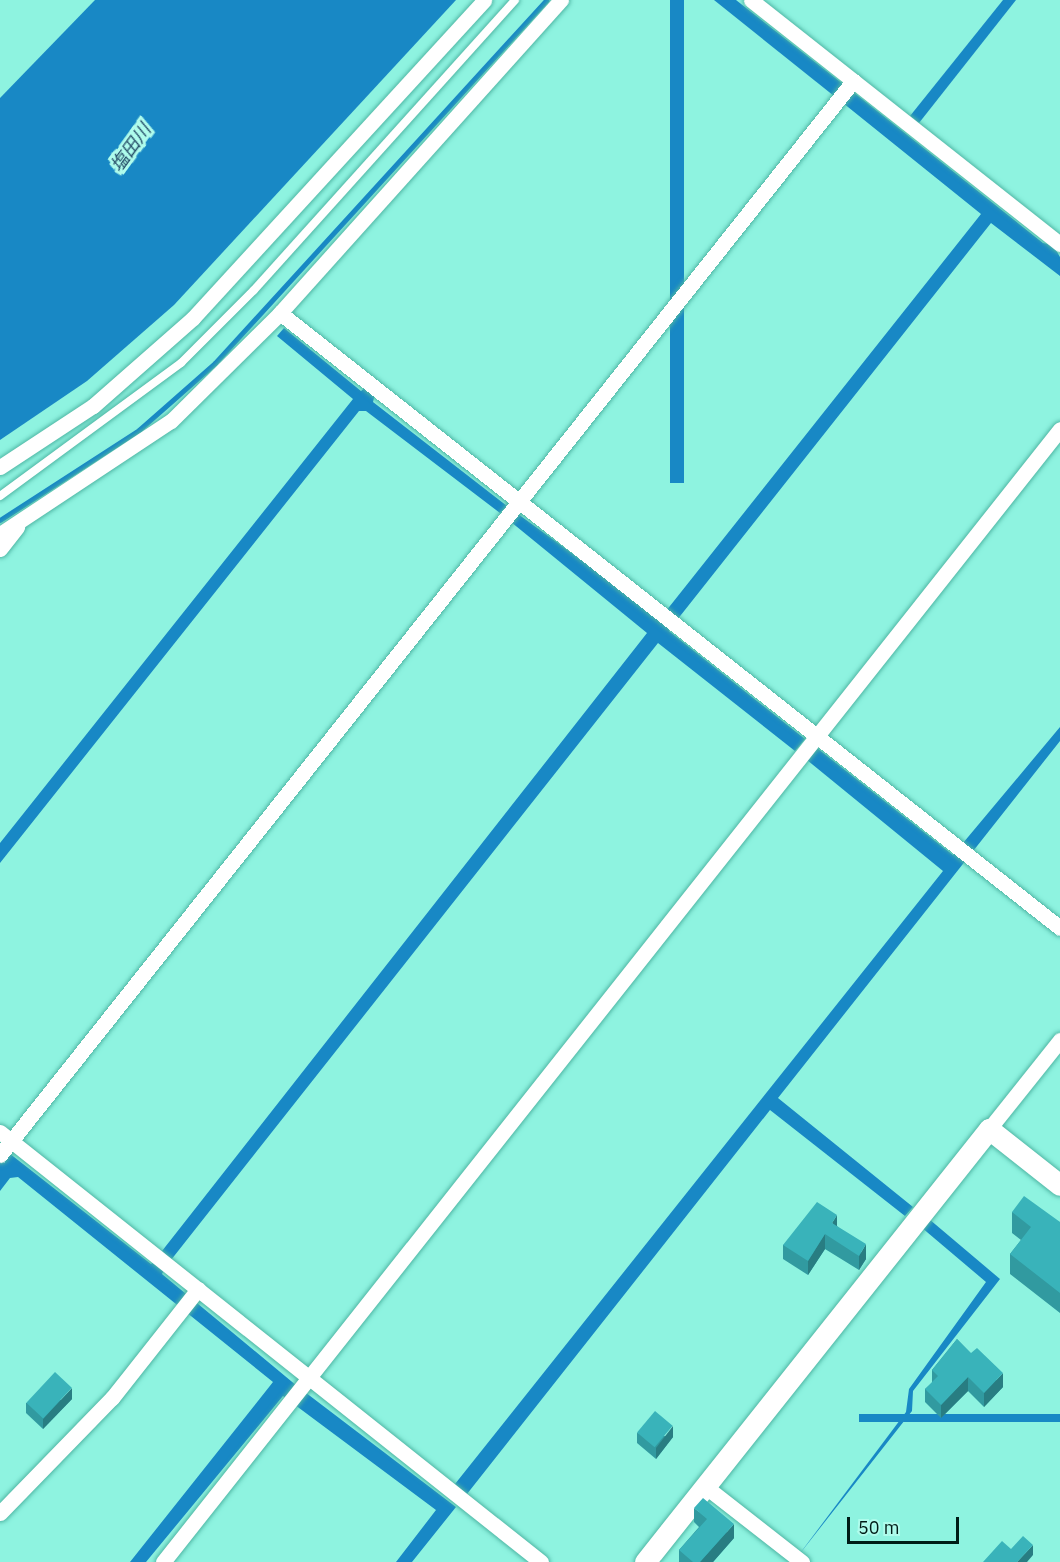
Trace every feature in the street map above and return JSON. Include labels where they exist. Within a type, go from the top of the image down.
[{"type":"street","points":[[0,467],[93,406],[193,318],[484,0]]},
{"type":"street","points":[[0,534],[171,421],[280,313],[561,0]]},
{"type":"street","points":[[753,1],[847,89],[910,126],[1058,242]]},
{"type":"street","points":[[541,1562],[456,1494],[306,1382],[195,1292],[4,1144],[513,510],[847,89]]},
{"type":"street","points":[[280,313],[374,388],[513,510],[668,618],[809,745],[964,853],[1060,928]]},
{"type":"street","points":[[163,1562],[1060,429]]},
{"type":"street","points":[[0,549],[23,520]]},
{"type":"street","points":[[645,1562],[1060,1040]]},
{"type":"street","points":[[989,1129],[1060,1185]]},
{"type":"street","points":[[0,1514],[112,1398],[195,1292]]},
{"type":"street","points":[[706,1486],[802,1562]]},
{"type":"lane","points":[[0,496],[181,363],[254,290],[515,0]]},
{"type":"water","name":"塩田川","points":[[95,0],[456,0],[174,305],[87,381],[0,440],[0,98]]},
{"type":"water","points":[[670,0],[684,0],[684,483],[670,483]]},
{"type":"water","points":[[714,0],[736,0],[843,84],[834,96]]},
{"type":"water","points":[[1003,0],[1016,0],[919,123],[910,116]]},
{"type":"water","points":[[852,91],[1043,243],[1053,245],[1060,257],[1060,276],[991,223],[677,620],[666,611],[981,214],[843,103]]},
{"type":"water","points":[[284,328],[361,391],[366,387],[375,394],[373,402],[507,506],[500,513],[366,411],[359,411],[0,863],[0,843],[353,399],[277,336]]},
{"type":"water","points":[[518,514],[672,626],[669,631],[805,739],[795,751],[658,643],[171,1260],[162,1251],[647,633],[511,522]]},
{"type":"water","points":[[1060,727],[1060,741],[778,1098],[913,1207],[905,1216],[770,1110],[467,1494],[455,1484],[943,871],[807,760],[817,748],[953,855]]},
{"type":"water","points":[[0,1146],[151,1264],[154,1262],[164,1270],[162,1274],[297,1386],[456,1507],[412,1562],[396,1562],[436,1510],[283,1396],[146,1562],[130,1562],[273,1382],[18,1177],[10,1178],[0,1191]]},
{"type":"water","points":[[929,1219],[1000,1279],[913,1391],[912,1411],[798,1556],[906,1412],[909,1389],[986,1282],[921,1227]]},
{"type":"water","points":[[859,1414],[1060,1414],[1060,1422],[859,1422]]},
{"type":"building","points":[[1024,1196],[1060,1222],[1060,1293],[1010,1254],[1031,1227],[1012,1212]]},
{"type":"building","points":[[817,1202],[837,1215],[832,1223],[866,1244],[859,1256],[825,1234],[808,1261],[783,1245]]},
{"type":"building","points":[[957,1339],[971,1353],[977,1348],[1003,1373],[984,1393],[968,1377],[941,1405],[925,1389],[938,1376],[932,1370]]},
{"type":"building","points":[[55,1372],[72,1388],[43,1418],[26,1403]]},
{"type":"building","points":[[655,1411],[673,1426],[655,1447],[637,1432]]},
{"type":"building","points":[[703,1498],[734,1524],[700,1562],[693,1562],[679,1550],[707,1519],[694,1508]]},
{"type":"building","points":[[1023,1536],[1033,1545],[1017,1562],[983,1562],[1002,1541],[1011,1549]]},
{"type":"waterway","points":[[0,520],[139,430],[215,363],[546,0]]}]
